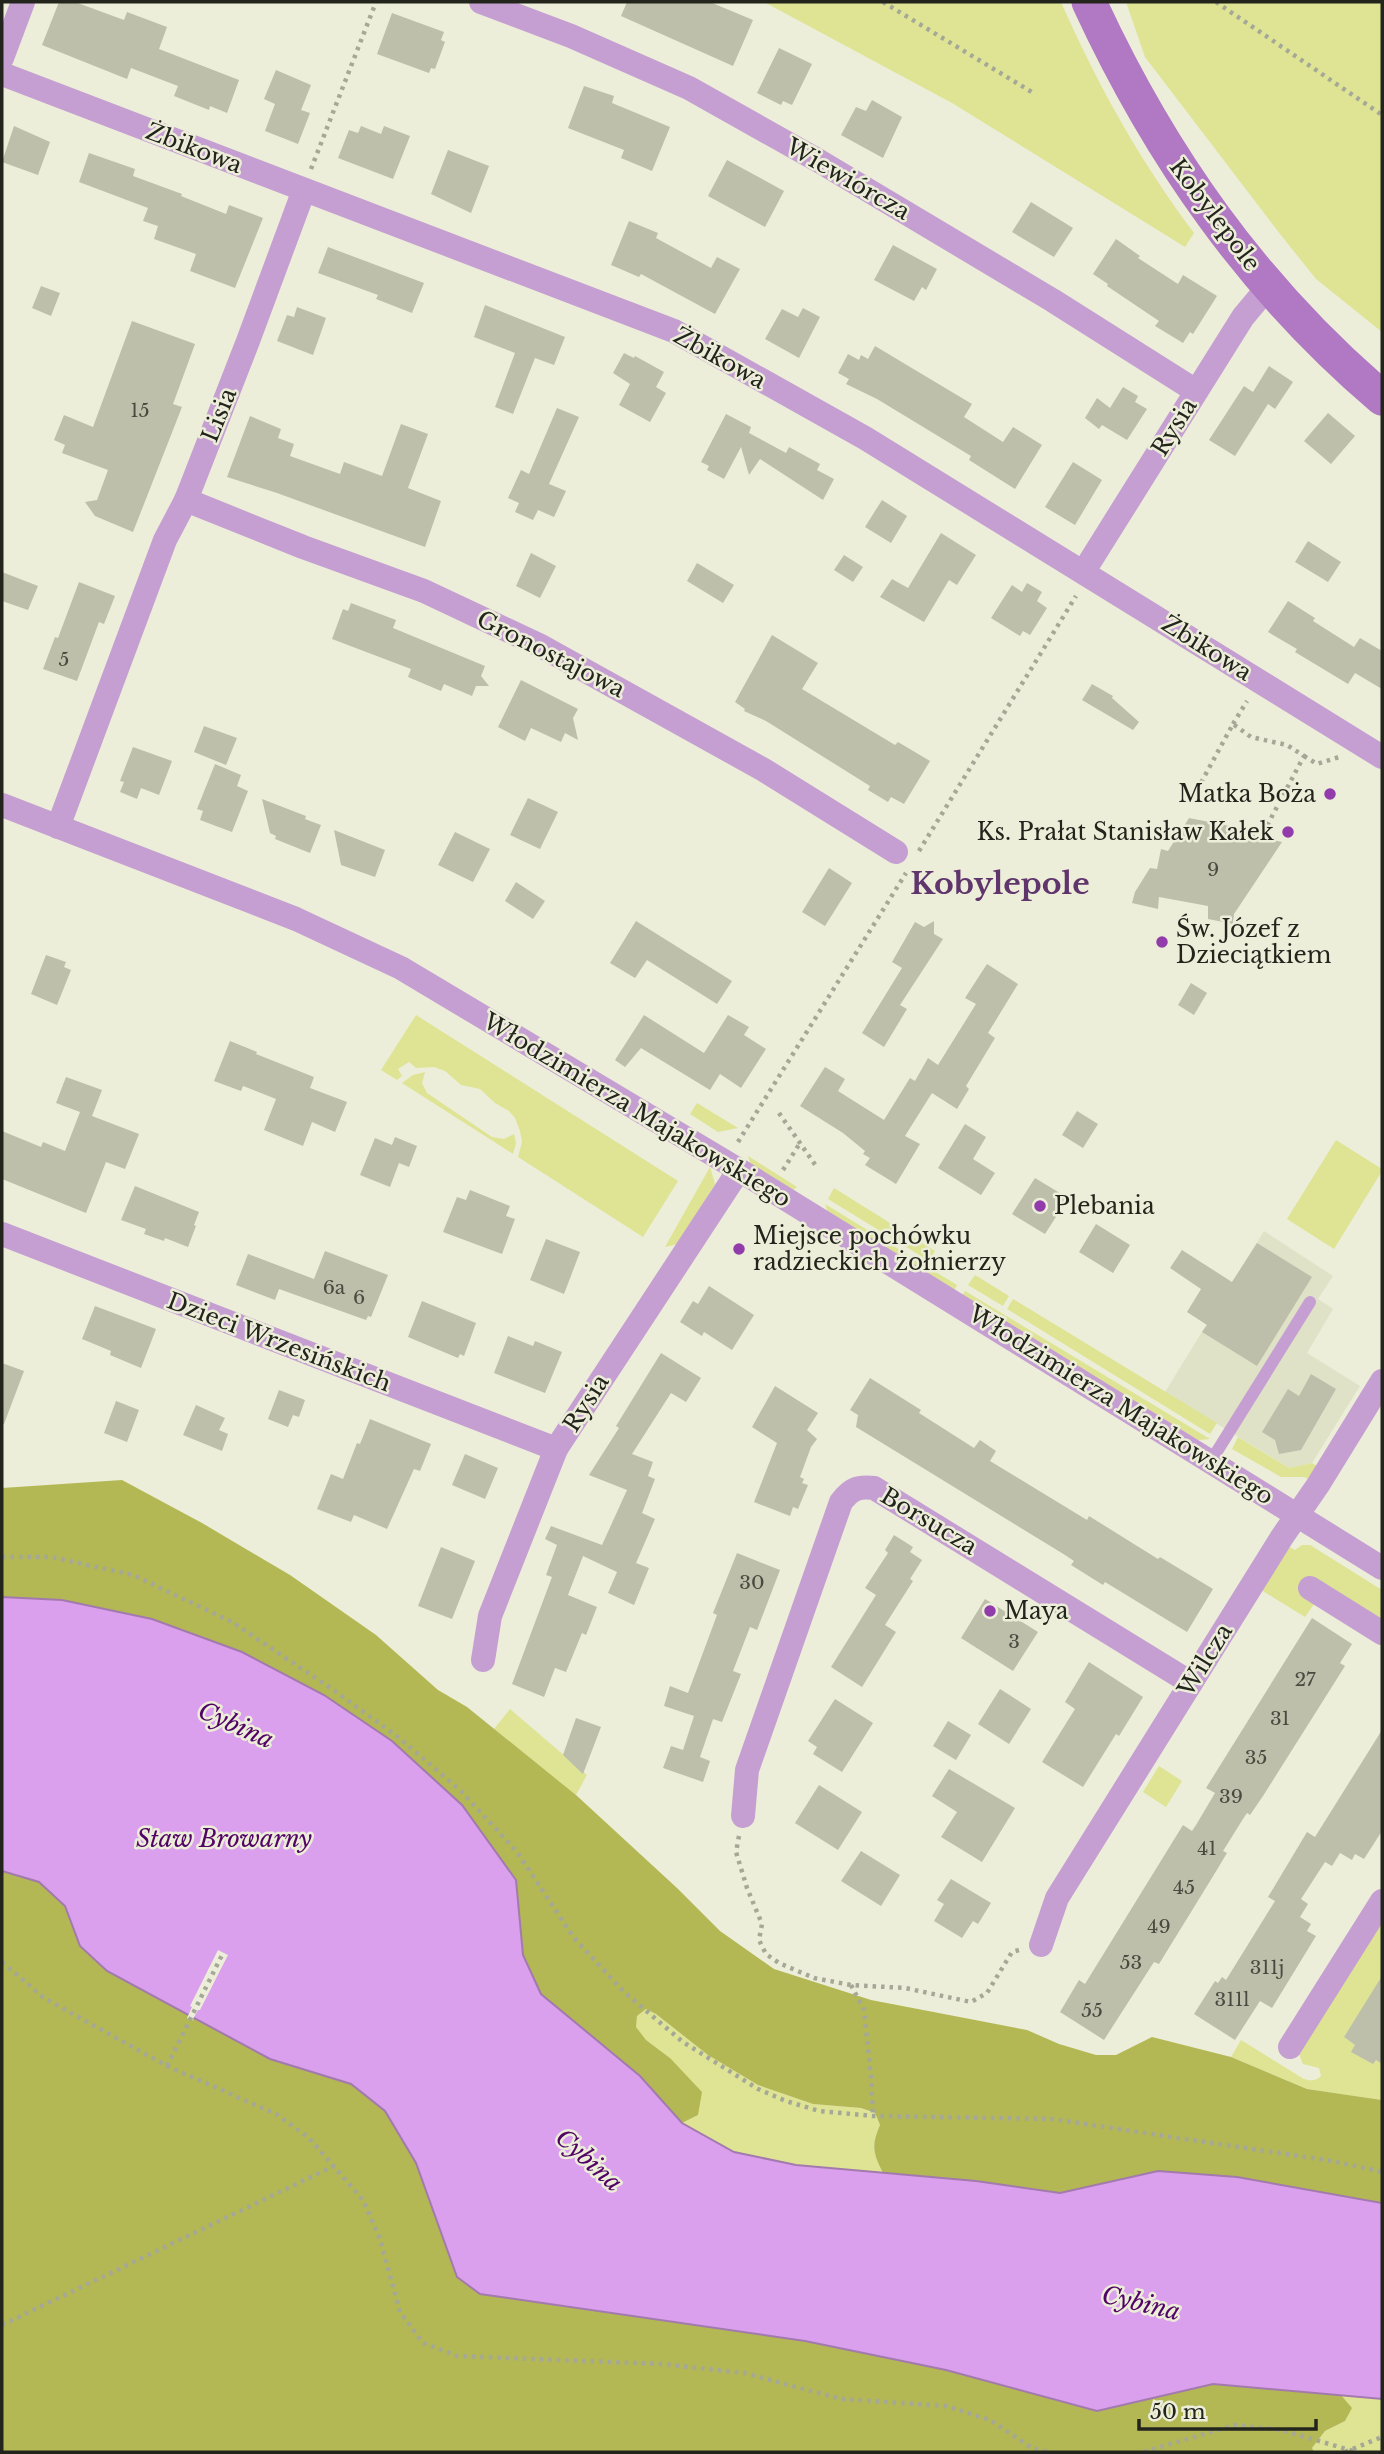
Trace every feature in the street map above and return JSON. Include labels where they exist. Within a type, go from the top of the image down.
[{"type":"street","points":[[2,58],[23,2]]},
{"type":"street","name":"Wiewiórcza","points":[[481,2],[571,36],[689,88],[819,161],[1052,300],[1196,391]]},
{"type":"street","name":"Kobylepole","points":[[1088,2],[1127,81],[1170,156],[1221,229],[1269,286],[1342,363],[1382,398]]},
{"type":"street","name":"Żbikowa","points":[[2,74],[674,331],[865,438],[1382,757]]},
{"type":"street","name":"Lisia","points":[[58,827],[165,540],[186,500],[304,190]]},
{"type":"street","name":"Rysia","points":[[1084,571],[1243,317],[1269,286]]},
{"type":"street","name":"Gronostajowa","points":[[186,500],[303,547],[424,591],[539,645],[764,770],[896,852]]},
{"type":"street","name":"Włodzimierza Majakowskiego","points":[[2,805],[296,919],[401,968],[739,1170],[1382,1568]]},
{"type":"street","name":"Rysia","points":[[483,1660],[490,1616],[556,1449],[739,1170]]},
{"type":"street","name":"Dzieci Wrzesińskich","points":[[2,1234],[556,1449]]},
{"type":"street","name":"Wilcza","points":[[1041,1945],[1057,1898],[1382,1381]]},
{"type":"street","name":"Borsucza","points":[[743,1816],[747,1770],[841,1502],[850,1491],[862,1486],[874,1488],[1191,1683]]},
{"type":"street","points":[[1310,1588],[1382,1633]]},
{"type":"street","points":[[1290,2047],[1382,1901]]},
{"type":"lane","points":[[1211,1461],[1310,1303]]},
{"type":"path","points":[[304,190],[376,2]]},
{"type":"path","points":[[883,2],[1035,94]]},
{"type":"path","points":[[1216,2],[1382,115]]},
{"type":"path","points":[[1197,790],[1252,693]]},
{"type":"path","points":[[1233,724],[1251,737],[1287,745],[1317,764],[1351,753]]},
{"type":"path","points":[[1261,837],[1304,756]]},
{"type":"path","points":[[779,1113],[816,1166]]},
{"type":"path","points":[[781,1173],[800,1143]]},
{"type":"path","points":[[2,1557],[51,1557],[133,1575],[232,1622],[398,1737],[461,1791],[517,1852],[561,1920],[589,1955],[634,2001],[683,2042],[758,2089],[819,2111],[873,2116],[1052,2119],[1332,2161],[1382,2172]]},
{"type":"path","points":[[743,1816],[736,1852],[762,1924],[759,1940],[766,1954],[779,1963],[814,1978],[850,1985],[905,1988],[971,2002],[987,1993],[1012,1952],[1041,1945]]},
{"type":"path","points":[[167,2066],[223,1953]]},
{"type":"path","points":[[2,1962],[44,1998],[167,2066],[276,2114],[309,2138],[363,2200],[380,2239],[400,2312],[422,2343],[457,2356],[662,2364],[744,2373],[841,2399],[946,2406],[990,2420],[1032,2448],[1048,2452]]},
{"type":"path","points":[[850,1985],[864,2011],[873,2116]]},
{"type":"path","points":[[2,2325],[334,2166]]},
{"type":"path","points":[[1143,2452],[1234,2425],[1282,2430],[1350,2452],[1382,2437]]},
{"type":"shaded area","points":[[1264,1231],[1333,1276],[1318,1299],[1333,1309],[1307,1353],[1360,1386],[1312,1463],[1289,1468],[1165,1392]]},
{"type":"green space","points":[[764,2],[1061,2],[1089,63],[1121,121],[1194,233],[1185,247],[952,103]]},
{"type":"green space","points":[[1126,2],[1382,2],[1382,332],[1316,279],[1280,234],[1145,57]]},
{"type":"green space","points":[[416,1015],[678,1181],[643,1237],[518,1157],[522,1142],[515,1118],[480,1089],[461,1085],[445,1071],[434,1067],[416,1068],[409,1062],[398,1069],[402,1076],[397,1080],[381,1070]]},
{"type":"green space","points":[[425,1072],[422,1083],[427,1093],[492,1137],[504,1139],[514,1134],[516,1143],[513,1154],[402,1083],[413,1075]]},
{"type":"green space","points":[[697,1103],[738,1128],[718,1132],[690,1114]]},
{"type":"green space","points":[[1336,1140],[1382,1171],[1334,1249],[1287,1219]]},
{"type":"green space","points":[[748,1156],[797,1187],[792,1191],[751,1166]]},
{"type":"green space","points":[[710,1167],[715,1184],[678,1244],[665,1247]]},
{"type":"green space","points":[[834,1188],[935,1251],[929,1261],[828,1199]]},
{"type":"green space","points":[[825,1204],[957,1285],[954,1291],[828,1213]]},
{"type":"green space","points":[[975,1275],[1009,1296],[1003,1306],[968,1285]]},
{"type":"green space","points":[[965,1291],[1210,1439],[1198,1440],[962,1296]]},
{"type":"green space","points":[[1013,1299],[1217,1423],[1210,1434],[1007,1309]]},
{"type":"green space","points":[[1238,1437],[1289,1468],[1312,1463],[1319,1467],[1310,1480],[1304,1477],[1281,1477],[1232,1449]]},
{"type":"green space","points":[[122,1480],[290,1575],[376,1635],[438,1690],[467,1707],[576,1795],[720,1931],[774,1969],[871,2000],[1027,2030],[1059,2044],[1096,2055],[1116,2055],[1152,2037],[1231,2057],[1307,2089],[1382,2100],[1382,2203],[1237,2177],[1158,2171],[1060,2193],[976,2181],[883,2173],[874,2149],[880,2125],[875,2113],[861,2108],[813,2104],[758,2085],[708,2055],[646,2009],[637,2016],[636,2027],[646,2040],[670,2058],[702,2092],[698,2115],[682,2123],[640,2076],[541,1994],[523,1955],[516,1880],[462,1805],[392,1741],[324,1695],[242,1652],[152,1619],[62,1600],[2,1597],[2,1488]]},
{"type":"green space","points":[[1302,1545],[1310,1545],[1382,1590],[1382,1646],[1314,1604],[1305,1617],[1261,1590],[1288,1546],[1295,1550]]},
{"type":"green space","points":[[510,1709],[587,1775],[576,1795],[494,1729]]},
{"type":"green space","points":[[1159,1766],[1182,1781],[1166,1807],[1143,1792]]},
{"type":"green space","points":[[2,1871],[39,1882],[65,1906],[80,1946],[270,2059],[351,2084],[385,2111],[416,2163],[457,2277],[480,2294],[805,2341],[946,2370],[1097,2411],[1213,2384],[1340,2394],[1352,2408],[1345,2421],[1325,2431],[1312,2448],[1314,2452],[2,2452]]},
{"type":"green space","points":[[1382,1920],[1382,1979],[1344,2037],[1373,2058],[1371,2064],[1376,2060],[1382,2064],[1382,2100],[1307,2089],[1231,2057],[1241,2040],[1304,2079],[1313,2080],[1321,2076],[1319,2068],[1303,2064],[1299,2054]]},
{"type":"green space","points":[[646,2009],[708,2055],[758,2085],[813,2104],[861,2108],[875,2114],[880,2125],[874,2149],[883,2173],[796,2165],[734,2152],[682,2123],[698,2115],[670,2058],[646,2040],[635,2027],[637,2016]]},
{"type":"green space","points":[[1340,2394],[1382,2399],[1382,2452],[1314,2452],[1312,2448],[1325,2431],[1345,2421],[1351,2408]]},
{"type":"water","name":"Staw Browarny","points":[[2,1597],[62,1600],[152,1619],[242,1652],[324,1695],[392,1741],[462,1805],[516,1880],[523,1955],[541,1994],[640,2076],[682,2123],[734,2152],[796,2165],[976,2181],[1060,2193],[1158,2171],[1237,2177],[1382,2203],[1382,2399],[1213,2384],[1097,2411],[946,2370],[805,2341],[480,2294],[457,2277],[416,2163],[385,2111],[351,2084],[270,2059],[107,1971],[80,1946],[65,1906],[39,1882],[2,1871]]},
{"type":"pier","points":[[218,1950],[228,1955],[192,2021],[187,2018],[192,2007],[190,2006]]},
{"type":"building","points":[[59,2],[75,2],[124,20],[127,12],[167,27],[159,49],[239,80],[227,113],[210,106],[209,110],[174,96],[178,86],[131,68],[127,79],[42,45]]},
{"type":"building","points":[[627,2],[710,2],[753,20],[733,66],[621,16]]},
{"type":"building","points":[[392,13],[444,32],[441,40],[445,42],[435,69],[431,68],[429,73],[377,54]]},
{"type":"building","points":[[779,48],[812,64],[792,105],[783,101],[781,105],[757,93]]},
{"type":"building","points":[[276,70],[311,85],[301,110],[310,113],[298,144],[265,131],[275,104],[264,99]]},
{"type":"building","points":[[584,86],[614,96],[612,103],[670,127],[652,171],[621,158],[624,150],[568,128]]},
{"type":"building","points":[[872,100],[902,117],[883,158],[841,135],[856,107],[866,111]]},
{"type":"building","points":[[14,126],[50,142],[38,175],[2,162]]},
{"type":"building","points":[[361,126],[381,134],[384,126],[410,136],[393,179],[338,158],[349,130],[358,133]]},
{"type":"building","points":[[448,150],[489,166],[471,213],[431,194]]},
{"type":"building","points":[[89,153],[135,169],[133,176],[226,214],[229,205],[263,218],[235,288],[190,271],[196,254],[154,239],[158,226],[143,221],[148,208],[79,182]]},
{"type":"building","points":[[727,160],[784,191],[765,227],[708,196]]},
{"type":"building","points":[[1031,202],[1073,228],[1054,257],[1012,232]]},
{"type":"building","points":[[629,221],[658,233],[656,238],[711,268],[717,257],[740,269],[715,314],[641,274],[639,277],[611,265]]},
{"type":"building","points":[[1116,239],[1140,256],[1138,258],[1178,284],[1183,275],[1217,296],[1193,334],[1190,332],[1183,343],[1155,326],[1159,321],[1093,274]]},
{"type":"building","points":[[893,245],[937,269],[926,290],[922,287],[914,301],[874,280]]},
{"type":"building","points":[[328,247],[424,283],[412,313],[376,299],[378,295],[318,273]]},
{"type":"building","points":[[41,286],[60,293],[51,316],[32,308]]},
{"type":"building","points":[[485,305],[565,337],[554,365],[535,358],[513,414],[495,407],[515,353],[474,337]]},
{"type":"building","points":[[297,307],[326,318],[313,355],[277,341],[287,315],[294,317]]},
{"type":"building","points":[[803,308],[820,317],[799,358],[765,339],[782,309],[798,317]]},
{"type":"building","points":[[132,321],[195,344],[173,404],[182,407],[133,532],[95,516],[85,502],[97,500],[108,470],[62,453],[65,445],[54,440],[64,415],[93,427]]},
{"type":"building","points":[[875,346],[972,404],[964,417],[1003,442],[1013,427],[1042,445],[1015,489],[969,460],[971,456],[877,399],[846,384],[849,379],[838,373],[848,354],[859,360],[861,355],[868,359]]},
{"type":"building","points":[[624,353],[664,372],[656,387],[666,393],[650,422],[619,405],[630,384],[613,373]]},
{"type":"building","points":[[1269,366],[1293,382],[1275,409],[1268,404],[1235,456],[1209,440],[1244,386],[1253,392]]},
{"type":"building","points":[[1123,387],[1138,396],[1135,402],[1147,409],[1127,440],[1102,425],[1099,429],[1085,418],[1097,398],[1110,408]]},
{"type":"building","points":[[557,408],[579,417],[549,484],[566,491],[554,517],[538,510],[533,520],[515,512],[519,503],[508,498],[521,470],[529,474]]},
{"type":"building","points":[[1328,413],[1355,436],[1331,464],[1304,441]]},
{"type":"building","points":[[726,414],[751,427],[749,433],[786,453],[789,447],[820,464],[817,470],[834,479],[823,500],[760,459],[749,475],[741,447],[724,479],[707,470],[709,466],[701,462]]},
{"type":"building","points":[[250,416],[281,429],[278,438],[294,444],[290,456],[340,474],[344,462],[382,476],[401,424],[428,434],[408,488],[441,501],[425,547],[227,477]]},
{"type":"building","points":[[1073,462],[1102,480],[1075,525],[1045,507]]},
{"type":"building","points":[[882,500],[907,516],[891,543],[865,527]]},
{"type":"building","points":[[941,533],[976,555],[957,585],[949,580],[924,622],[880,597],[892,579],[908,588]]},
{"type":"building","points":[[1308,541],[1341,562],[1328,582],[1295,562]]},
{"type":"building","points":[[531,553],[556,566],[540,598],[516,586]]},
{"type":"building","points":[[844,555],[863,567],[853,582],[834,570]]},
{"type":"building","points":[[697,563],[734,585],[723,603],[687,581]]},
{"type":"building","points":[[2,572],[38,586],[28,610],[2,601]]},
{"type":"building","points":[[79,582],[115,596],[104,624],[99,622],[77,681],[43,669]]},
{"type":"building","points":[[1027,583],[1042,592],[1037,601],[1047,608],[1030,635],[1023,631],[1020,636],[991,618],[1012,585],[1022,592]]},
{"type":"building","points":[[1288,601],[1315,618],[1313,621],[1354,647],[1360,638],[1382,651],[1382,689],[1355,673],[1348,684],[1268,632]]},
{"type":"building","points":[[351,603],[396,620],[393,628],[485,666],[481,676],[489,686],[476,686],[472,696],[444,684],[441,691],[408,677],[411,669],[332,639],[343,609],[348,611]]},
{"type":"building","points":[[772,635],[818,663],[802,689],[895,745],[898,742],[930,761],[904,804],[891,797],[888,802],[868,790],[870,786],[766,721],[744,711],[745,709],[735,702]]},
{"type":"building","points":[[521,680],[578,709],[573,718],[578,740],[565,733],[561,742],[531,728],[525,741],[498,727]]},
{"type":"building","points":[[1092,684],[1113,696],[1112,698],[1139,722],[1133,730],[1082,700]]},
{"type":"building","points":[[204,726],[237,738],[226,765],[194,752]]},
{"type":"building","points":[[133,747],[172,761],[159,795],[141,788],[137,799],[120,792],[124,782],[120,781]]},
{"type":"building","points":[[215,764],[241,775],[237,786],[248,791],[232,832],[200,820],[203,811],[197,809]]},
{"type":"building","points":[[528,798],[558,812],[540,849],[510,835]]},
{"type":"building","points":[[262,799],[306,816],[305,819],[321,825],[310,853],[275,839],[276,836],[270,833]]},
{"type":"building","points":[[1189,818],[1255,831],[1255,836],[1282,842],[1234,914],[1233,924],[1208,919],[1208,906],[1159,897],[1158,909],[1132,903],[1135,892],[1150,868],[1157,869],[1161,849],[1168,851]]},
{"type":"building","points":[[334,830],[385,850],[375,877],[341,865]]},
{"type":"building","points":[[455,832],[490,849],[473,882],[438,865]]},
{"type":"building","points":[[829,868],[852,883],[825,926],[802,912]]},
{"type":"building","points":[[516,882],[545,901],[533,919],[505,901]]},
{"type":"building","points":[[636,921],[732,981],[717,1004],[647,960],[635,978],[610,963]]},
{"type":"building","points":[[934,921],[934,934],[943,939],[900,1005],[907,1009],[884,1047],[862,1033],[902,968],[892,962],[915,922],[924,927]]},
{"type":"building","points":[[46,955],[66,962],[64,967],[71,970],[57,1005],[31,994]]},
{"type":"building","points":[[987,964],[1018,984],[988,1033],[995,1038],[966,1086],[969,1089],[957,1109],[932,1093],[905,1136],[920,1144],[896,1184],[865,1165],[870,1158],[843,1133],[800,1106],[825,1067],[845,1079],[838,1091],[884,1120],[910,1078],[915,1081],[928,1058],[938,1065],[976,1004],[965,998]]},
{"type":"building","points":[[1191,983],[1207,993],[1194,1015],[1178,1005]]},
{"type":"building","points":[[644,1015],[704,1053],[728,1015],[749,1027],[744,1035],[766,1049],[741,1088],[720,1074],[710,1090],[641,1048],[625,1067],[615,1060]]},
{"type":"building","points":[[230,1041],[314,1077],[310,1088],[347,1102],[335,1132],[312,1122],[303,1146],[264,1130],[276,1099],[243,1086],[241,1091],[214,1081]]},
{"type":"building","points":[[66,1077],[102,1090],[92,1116],[139,1134],[125,1169],[106,1162],[86,1213],[2,1179],[2,1131],[41,1147],[43,1142],[65,1151],[80,1112],[56,1103]]},
{"type":"building","points":[[1077,1111],[1098,1124],[1083,1148],[1062,1135]]},
{"type":"building","points":[[965,1124],[986,1137],[973,1159],[995,1173],[981,1195],[938,1168]]},
{"type":"building","points":[[395,1137],[417,1146],[409,1167],[399,1163],[390,1187],[360,1175],[375,1138],[392,1145]]},
{"type":"building","name":"Plebania","points":[[1035,1178],[1068,1198],[1045,1234],[1012,1214]]},
{"type":"building","points":[[135,1186],[199,1212],[188,1247],[165,1238],[164,1241],[144,1234],[146,1229],[121,1220]]},
{"type":"building","points":[[470,1190],[510,1206],[506,1216],[515,1219],[502,1254],[443,1232],[457,1197],[466,1200]]},
{"type":"building","points":[[1096,1224],[1130,1245],[1113,1273],[1079,1252]]},
{"type":"building","points":[[546,1239],[580,1252],[564,1294],[530,1280]]},
{"type":"building","points":[[1257,1243],[1312,1277],[1257,1366],[1202,1332],[1207,1325],[1187,1312],[1201,1289],[1170,1268],[1182,1250],[1232,1282]]},
{"type":"building","points":[[325,1251],[388,1275],[371,1317],[368,1316],[366,1320],[279,1289],[275,1300],[236,1285],[248,1254],[314,1279]]},
{"type":"building","points":[[709,1286],[754,1315],[732,1350],[704,1332],[702,1336],[680,1322],[693,1301],[698,1304]]},
{"type":"building","points":[[422,1301],[476,1323],[464,1356],[460,1354],[458,1358],[408,1337]]},
{"type":"building","points":[[95,1306],[156,1329],[141,1368],[82,1339]]},
{"type":"building","points":[[508,1336],[533,1346],[535,1341],[562,1352],[545,1393],[494,1373]]},
{"type":"building","points":[[661,1353],[701,1378],[686,1402],[671,1393],[632,1454],[653,1462],[648,1476],[655,1479],[642,1513],[655,1519],[636,1563],[649,1568],[634,1605],[608,1593],[617,1572],[583,1556],[568,1595],[597,1607],[586,1635],[582,1633],[566,1672],[555,1668],[544,1697],[512,1684],[552,1577],[546,1575],[557,1545],[545,1539],[551,1526],[602,1545],[627,1490],[589,1475]]},
{"type":"building","points":[[2,1363],[24,1371],[4,1424],[2,1424]]},
{"type":"building","points":[[1311,1374],[1336,1389],[1301,1450],[1279,1454],[1275,1440],[1262,1432],[1288,1389],[1299,1396]]},
{"type":"building","points":[[870,1378],[974,1448],[980,1440],[996,1451],[990,1461],[1087,1520],[1089,1516],[1213,1589],[1187,1632],[1105,1582],[1103,1585],[1071,1565],[1074,1561],[1065,1555],[856,1427],[858,1415],[850,1410]]},
{"type":"building","points":[[775,1386],[818,1413],[807,1430],[817,1439],[811,1447],[800,1477],[804,1479],[802,1483],[808,1485],[798,1509],[793,1507],[790,1516],[754,1502],[777,1443],[752,1427]]},
{"type":"building","points":[[279,1390],[305,1400],[299,1417],[293,1415],[288,1427],[268,1419]]},
{"type":"building","points":[[116,1401],[139,1410],[127,1442],[104,1433]]},
{"type":"building","points":[[196,1405],[225,1418],[219,1430],[228,1434],[222,1451],[183,1435]]},
{"type":"building","points":[[370,1419],[431,1444],[420,1471],[414,1469],[387,1529],[354,1515],[351,1522],[317,1509],[331,1474],[343,1479]]},
{"type":"building","points":[[465,1454],[498,1468],[485,1499],[452,1485]]},
{"type":"building","points":[[894,1535],[913,1547],[910,1552],[922,1560],[910,1579],[913,1581],[885,1625],[896,1632],[862,1687],[831,1667],[876,1595],[865,1588],[888,1553],[885,1550]]},
{"type":"building","points":[[441,1547],[475,1561],[452,1619],[418,1606]]},
{"type":"building","points":[[737,1553],[780,1570],[757,1630],[750,1627],[733,1671],[741,1674],[722,1722],[713,1719],[700,1757],[710,1761],[703,1782],[663,1768],[671,1746],[683,1750],[694,1716],[664,1706],[670,1686],[688,1693],[717,1615],[713,1613]]},
{"type":"building","points":[[985,1599],[1038,1632],[1013,1671],[961,1638]]},
{"type":"building","points":[[1312,1618],[1352,1644],[1340,1663],[1345,1666],[1263,1796],[1250,1815],[1247,1813],[1223,1851],[1227,1853],[1159,1964],[1154,1962],[1104,2040],[1060,2012],[1079,1980],[1085,1984],[1183,1825],[1192,1831],[1196,1825],[1215,1793],[1206,1788]]},
{"type":"building","points":[[1089,1662],[1143,1697],[1083,1787],[1042,1762],[1075,1709],[1065,1702]]},
{"type":"building","points":[[1000,1689],[1031,1709],[1009,1744],[978,1724]]},
{"type":"building","points":[[835,1699],[873,1723],[842,1772],[813,1754],[817,1747],[808,1741]]},
{"type":"building","points":[[576,1718],[601,1727],[583,1774],[563,1755]]},
{"type":"building","points":[[948,1721],[971,1735],[956,1760],[933,1746]]},
{"type":"building","points":[[1382,1730],[1382,1831],[1364,1859],[1355,1854],[1352,1860],[1340,1853],[1332,1866],[1325,1862],[1301,1899],[1308,1904],[1300,1917],[1311,1924],[1307,1931],[1316,1936],[1272,2008],[1260,2001],[1235,2040],[1194,2014],[1215,1981],[1218,1983],[1222,1977],[1226,1980],[1275,1901],[1268,1897],[1307,1832],[1315,1837]]},
{"type":"building","points":[[949,1769],[1015,1808],[982,1862],[941,1837],[957,1812],[932,1796]]},
{"type":"building","points":[[819,1785],[862,1812],[838,1850],[795,1823]]},
{"type":"building","points":[[861,1851],[900,1875],[881,1906],[841,1881]]},
{"type":"building","points":[[951,1879],[991,1903],[978,1924],[973,1921],[962,1938],[934,1921],[944,1904],[937,1900]]},
{"type":"building","points":[[1382,1976],[1382,2064],[1376,2060],[1373,2064],[1351,2052],[1355,2045],[1344,2037]]},
{"type":"place","name":"Matka Boża","points":[[1330,794]]},
{"type":"place","name":"Ks. Prałat Stanisław Kałek","points":[[1288,832]]},
{"type":"place","name":"Św. Józef z Dzieciątkiem","points":[[1162,942]]},
{"type":"place","name":"Plebania","points":[[1040,1206]]},
{"type":"place","name":"Miejsce pochówku radzieckich żołnierzy","points":[[739,1249]]},
{"type":"place","name":"Maya","points":[[990,1611]]},
{"type":"district","name":"Kobylepole","points":[[1000,883]]},
{"type":"water label","name":"Cybina","points":[[236,1725]]},
{"type":"water label","name":"Cybina","points":[[589,2160]]},
{"type":"water label","name":"Cybina","points":[[1141,2303]]}]
